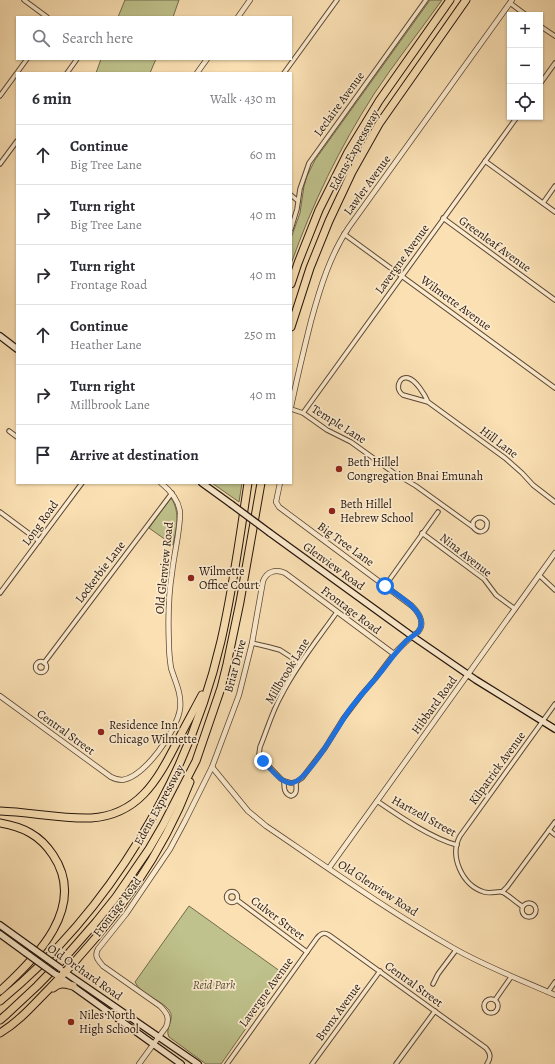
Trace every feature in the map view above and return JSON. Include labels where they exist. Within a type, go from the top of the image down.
[{"type":"highway","name":"Edens Expressway","points":[[292,281],[319,210],[348,152],[379,101],[450,0]]},
{"type":"highway","name":"Edens Expressway","points":[[292,325],[310,268],[352,172],[379,124],[466,0]]},
{"type":"highway","name":"Edens Expressway","points":[[0,1001],[16,988],[54,951],[99,898],[151,819],[170,784],[193,731],[221,642],[240,538],[248,484]]},
{"type":"highway","name":"Edens Expressway","points":[[0,1020],[37,986],[68,954],[116,897],[149,849],[196,761],[221,688],[227,664],[240,602],[261,484]]},
{"type":"highway","points":[[0,810],[91,818],[111,814],[132,804],[147,791],[163,770],[210,679]]},
{"type":"highway","points":[[24,1015],[60,973],[96,937],[126,899],[153,858],[184,799],[196,761]]},
{"type":"highway","points":[[0,823],[14,825],[26,830],[36,836],[49,848],[56,858],[60,869],[64,881],[65,894],[64,904],[57,923],[49,937],[27,965],[0,992]]},
{"type":"highway","points":[[0,1033],[30,1011],[57,985],[62,983],[73,986]]},
{"type":"main road","points":[[0,336],[16,348]]},
{"type":"main road","name":"Glenview Road","points":[[203,484],[412,636],[468,675],[555,729]]},
{"type":"main road","name":"Old Orchard Road","points":[[0,925],[32,948],[73,986],[182,1064]]},
{"type":"main road","name":"Old Orchard Road","points":[[0,934],[26,953],[159,1036],[198,1064]]},
{"type":"street","points":[[24,0],[46,16]]},
{"type":"street","points":[[239,16],[250,0]]},
{"type":"street","points":[[285,72],[337,0]]},
{"type":"street","name":"Leclaire Avenue","points":[[292,226],[302,183],[309,163],[426,0]]},
{"type":"street","points":[[511,2],[523,12]]},
{"type":"street","name":"Lawler Avenue","points":[[292,403],[315,306],[335,251],[344,234],[511,2]]},
{"type":"street","points":[[543,28],[555,36]]},
{"type":"street","points":[[18,72],[26,60]]},
{"type":"street","points":[[68,72],[76,60]]},
{"type":"street","points":[[198,72],[206,60]]},
{"type":"street","points":[[543,80],[555,63]]},
{"type":"street","points":[[0,96],[16,74]]},
{"type":"street","name":"Lavergne Avenue","points":[[303,413],[515,120]]},
{"type":"street","points":[[0,164],[16,142]]},
{"type":"street","points":[[485,161],[555,212]]},
{"type":"street","points":[[543,203],[555,186]]},
{"type":"street","points":[[292,196],[298,201]]},
{"type":"street","name":"Greenleaf Avenue","points":[[443,218],[555,300]]},
{"type":"street","name":"Wilmette Avenue","points":[[344,234],[555,388]]},
{"type":"street","name":"Hill Lane","points":[[428,402],[423,393],[410,378],[404,378],[400,381],[398,387],[400,393],[428,402],[505,458],[533,485],[555,502]]},
{"type":"street","name":"Temple Lane","points":[[292,408],[303,413],[322,427],[351,442],[473,527]]},
{"type":"street","points":[[9,431],[16,436]]},
{"type":"street","name":"Long Road","points":[[0,593],[80,484]]},
{"type":"street","name":"Old Glenview Road","points":[[122,780],[129,778],[140,770],[160,749],[174,727],[180,709],[179,690],[171,667],[169,648],[169,615],[171,583],[180,513],[179,504],[172,493],[162,484]]},
{"type":"street","name":"Big Tree Lane","points":[[280,484],[276,499],[277,504],[283,511],[412,606],[418,612],[421,625],[419,631],[412,636]]},
{"type":"street","name":"Lockerbie Lane","points":[[44,663],[172,493]]},
{"type":"street","points":[[0,512],[39,541]]},
{"type":"street","points":[[385,586],[438,512]]},
{"type":"street","points":[[477,518],[484,519],[487,522],[487,527],[484,531],[476,531],[473,527],[473,522],[477,518]]},
{"type":"street","name":"Nina Avenue","points":[[422,533],[484,579],[496,595],[515,609]]},
{"type":"street","name":"Hibbard Road","points":[[329,868],[555,553]]},
{"type":"street","name":"Frontage Road","points":[[274,571],[285,573],[394,654]]},
{"type":"street","name":"Briar Drive","points":[[212,767],[239,695],[252,643],[263,581],[267,574],[274,571]]},
{"type":"street","points":[[539,575],[555,590]]},
{"type":"street","name":"Millbrook Lane","points":[[284,781],[285,792],[287,795],[291,796],[295,794],[296,782],[291,783],[284,781],[263,761],[259,751],[282,694],[300,663],[337,612]]},
{"type":"street","points":[[296,782],[302,778],[316,761],[343,719],[362,694],[394,654],[412,636]]},
{"type":"street","points":[[252,643],[280,650],[300,663]]},
{"type":"street","name":"Central Street","points":[[0,696],[111,777],[122,780]]},
{"type":"street","name":"Kilpatrick Avenue","points":[[457,845],[460,836],[555,704]]},
{"type":"street","name":"Old Glenview Road","points":[[212,767],[252,815],[400,916],[456,950],[511,977],[555,995]]},
{"type":"street","name":"Frontage Road","points":[[159,1036],[168,1022],[168,1016],[165,1012],[160,1006],[103,966],[97,958],[96,952],[126,914],[170,849],[186,821],[212,767]]},
{"type":"street","name":"Hartzell Street","points":[[377,801],[401,817],[428,832],[457,845],[456,858],[458,864],[463,875],[472,886],[484,892],[502,892]]},
{"type":"street","points":[[522,906],[502,892],[507,888],[555,822]]},
{"type":"street","points":[[549,830],[555,835]]},
{"type":"street","name":"Culver Street","points":[[237,900],[307,952]]},
{"type":"street","points":[[526,904],[533,905],[536,909],[535,914],[529,918],[525,917],[522,913],[522,906],[526,904]]},
{"type":"street","name":"Lavergne Avenue","points":[[227,1064],[322,933]]},
{"type":"street","name":"Central Street","points":[[322,933],[329,935],[486,1048],[490,1056],[487,1064]]},
{"type":"street","points":[[433,984],[438,974],[456,950]]},
{"type":"street","name":"Bronx Avenue","points":[[312,1064],[380,971]]},
{"type":"street","points":[[495,1000],[511,977]]},
{"type":"street","points":[[548,992],[555,982]]},
{"type":"street","points":[[490,999],[495,1000],[498,1004],[496,1010],[492,1013],[486,1011],[484,1007],[486,1001],[490,999]]},
{"type":"street","points":[[396,1064],[435,1011]]},
{"type":"street","points":[[139,1064],[159,1036]]},
{"type":"green space","points":[[125,0],[179,0],[173,16],[118,16]]},
{"type":"green space","points":[[430,0],[442,0],[382,82],[350,134],[328,176],[308,220],[292,261],[292,235],[300,213],[307,176],[315,160]]},
{"type":"green space","points":[[101,60],[156,60],[150,72],[96,72]]},
{"type":"green space","points":[[213,484],[242,484],[239,502]]},
{"type":"green space","points":[[171,498],[177,515],[173,545],[149,528]]},
{"type":"green space","name":"Reid Park","points":[[189,906],[284,974],[221,1064],[206,1064],[169,1037],[168,1030],[171,1020],[171,1013],[165,1006],[146,994],[135,982]]},
{"type":"place","name":"Beth Hillel Congregation Bnai Emunah","points":[[339,469]]},
{"type":"place","name":"Beth Hillel Hebrew School","points":[[332,511]]},
{"type":"place","name":"Wilmette Office Court","points":[[191,578]]},
{"type":"place","name":"Residence Inn Chicago Wilmette","points":[[101,732]]},
{"type":"place","name":"Niles North High School","points":[[71,1022]]},
{"type":"route","points":[[263,761],[284,781],[291,783],[302,778],[316,761],[343,719],[362,694],[394,654],[419,631],[421,621],[418,612],[385,586]]}]
